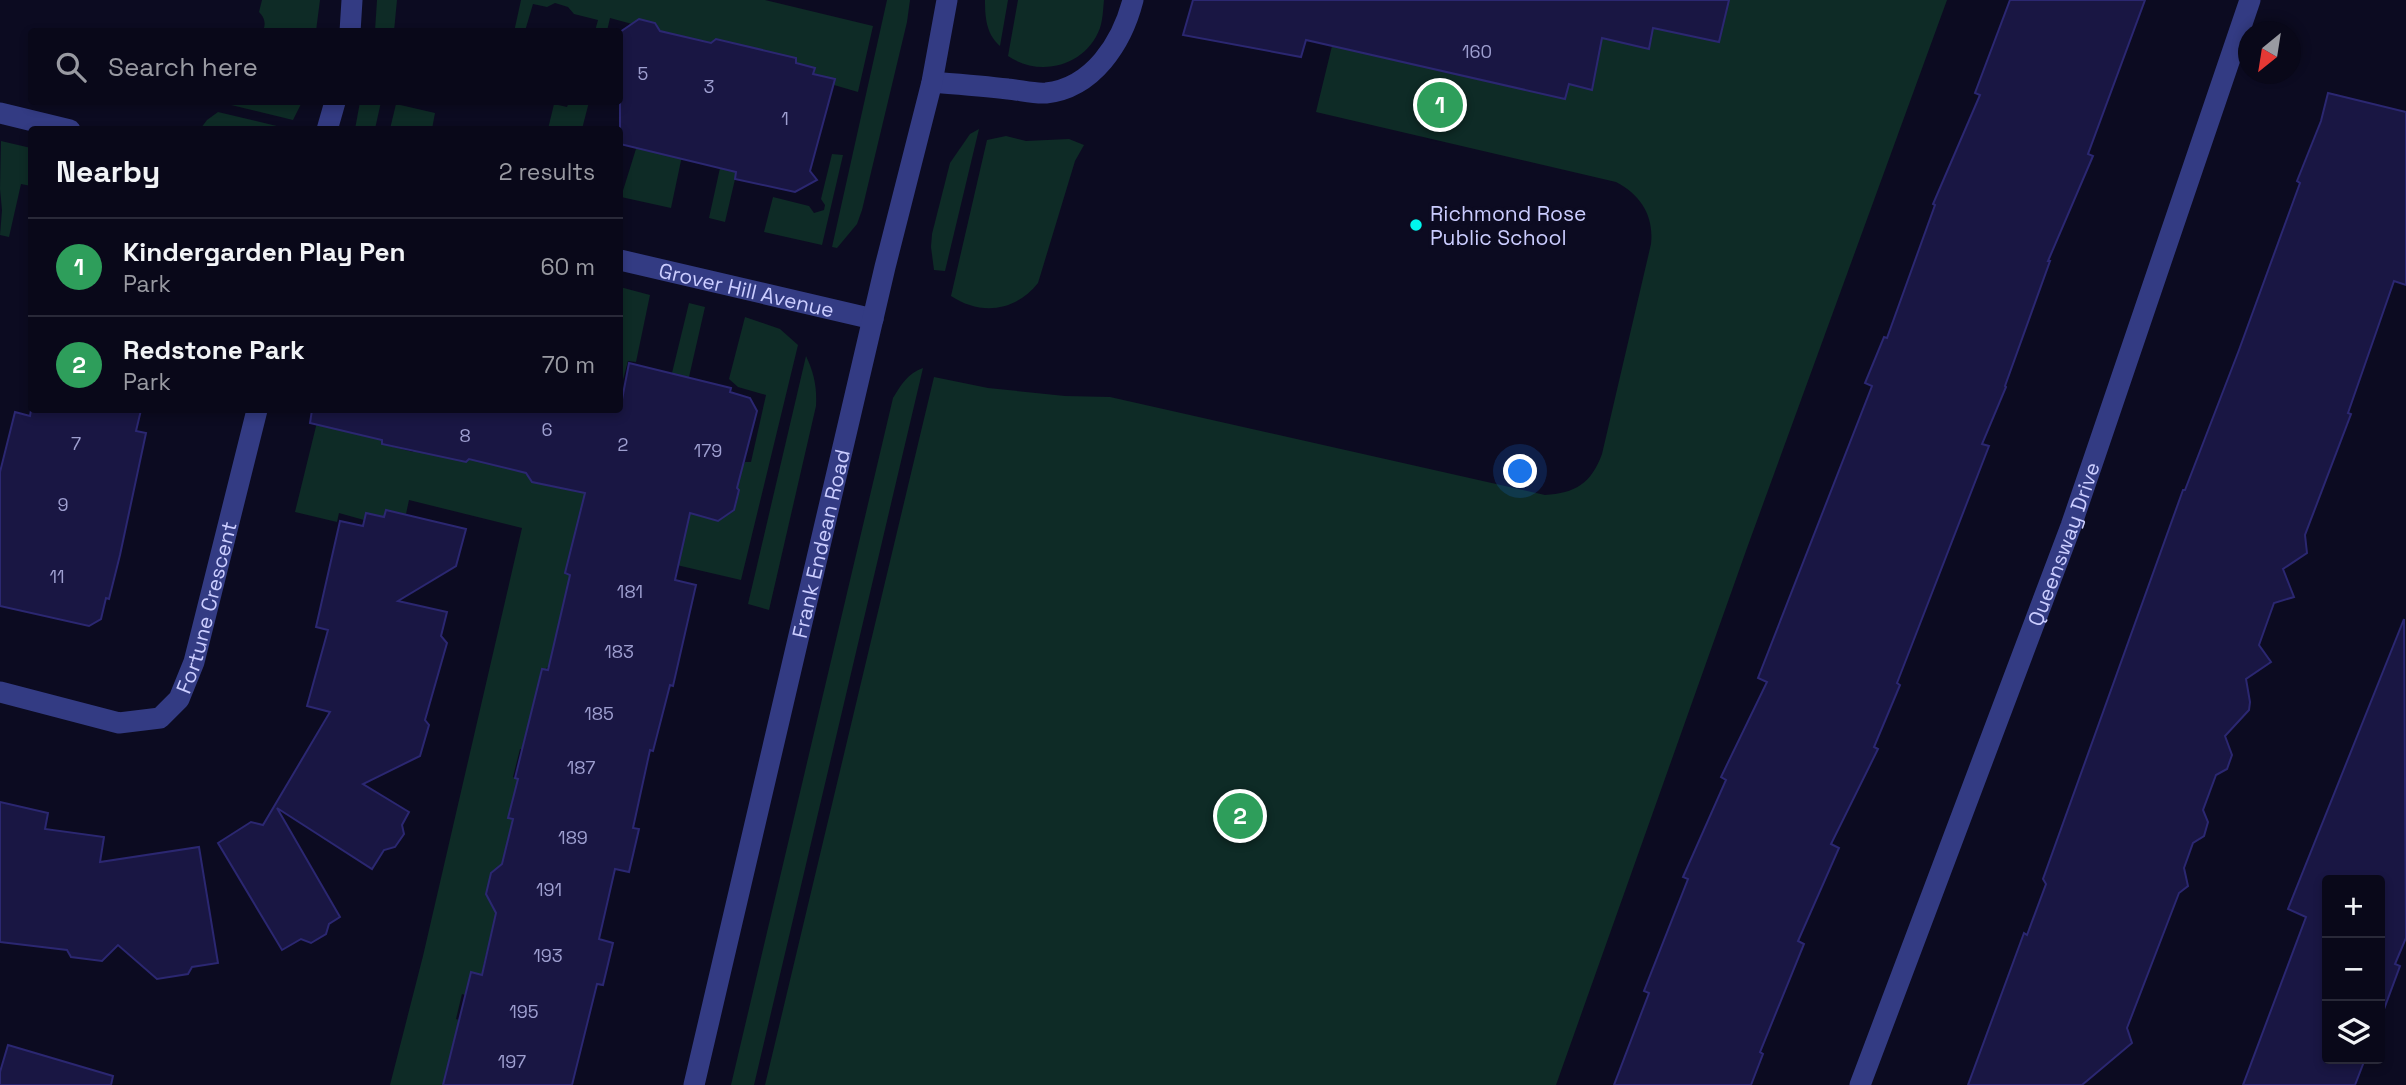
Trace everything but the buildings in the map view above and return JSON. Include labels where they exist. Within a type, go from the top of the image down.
[{"type":"street","points":[[350,28],[352,0]]},
{"type":"street","name":"Frank Endean Road","points":[[694,1085],[873,319],[932,82],[947,0]]},
{"type":"street","points":[[932,82],[1044,93],[1067,88],[1090,75],[1105,59],[1119,36],[1133,0]]},
{"type":"street","name":"Queensway Drive","points":[[1860,1085],[2071,526],[2250,0]]},
{"type":"street","points":[[328,126],[334,105]]},
{"type":"street","points":[[0,113],[54,126]]},
{"type":"street","name":"Grover Hill Avenue","points":[[623,261],[873,319]]},
{"type":"street","name":"Fortune Crescent","points":[[0,692],[119,723],[160,718],[180,699],[194,662],[256,413]]},
{"type":"green space","points":[[262,0],[320,0],[316,28],[264,28],[263,17],[259,12]]},
{"type":"green space","points":[[377,0],[397,0],[394,28],[375,28]]},
{"type":"green space","points":[[521,0],[765,0],[873,26],[858,92],[834,85],[831,78],[813,74],[815,68],[765,51],[725,222],[709,218],[720,168],[686,137],[671,208],[623,197],[645,120],[660,31],[655,23],[640,19],[632,24],[610,18],[608,28],[596,28],[598,20],[574,14],[568,7],[555,3],[547,7],[533,4],[526,28],[515,28]]},
{"type":"green space","points":[[887,0],[910,0],[907,22],[862,210],[857,224],[837,248],[832,247]]},
{"type":"green space","points":[[985,0],[1008,0],[1000,46],[989,31]]},
{"type":"green space","points":[[1018,0],[1104,0],[1100,28],[1084,52],[1073,59],[1047,67],[1021,63],[1008,56]]},
{"type":"green space","points":[[1729,0],[1947,0],[1747,548],[1556,1085],[765,1085],[934,377],[988,388],[1065,396],[1110,397],[1545,495],[1573,489],[1593,473],[1602,454],[1651,244],[1650,224],[1644,207],[1632,193],[1616,182],[1316,112],[1332,46],[1565,99],[1569,84],[1592,90],[1602,38],[1649,49],[1653,28],[1719,42]]},
{"type":"green space","points":[[231,105],[300,105],[293,120]]},
{"type":"green space","points":[[359,105],[380,105],[376,126],[356,126]]},
{"type":"green space","points":[[396,105],[435,113],[433,126],[391,126]]},
{"type":"green space","points":[[554,105],[588,105],[583,126],[549,126]]},
{"type":"green space","points":[[218,112],[277,126],[202,126]]},
{"type":"green space","points":[[979,129],[945,271],[934,270],[932,234],[950,163],[970,134]]},
{"type":"green space","points":[[1006,136],[1026,141],[1069,139],[1084,145],[1075,161],[1038,283],[1009,305],[986,308],[962,302],[951,296],[987,140]]},
{"type":"green space","points":[[1,141],[28,147],[28,185],[21,184],[9,237],[0,235]]},
{"type":"green space","points":[[832,154],[843,155],[822,245],[764,232],[773,197],[809,206],[814,213],[824,210],[825,205],[821,199]]},
{"type":"green space","points":[[623,288],[650,295],[636,362],[628,361],[623,380]]},
{"type":"green space","points":[[689,303],[705,307],[689,377],[686,377],[690,513],[739,490],[734,484],[740,464],[743,466],[745,462],[751,462],[766,395],[738,387],[729,379],[745,317],[780,329],[798,345],[741,580],[638,556],[565,573],[570,575],[553,669],[541,669],[525,750],[520,749],[513,777],[525,781],[513,819],[523,847],[491,873],[486,894],[490,902],[506,905],[491,934],[483,967],[490,970],[488,976],[471,972],[465,995],[462,994],[456,1019],[459,1020],[457,1055],[449,1059],[444,1085],[390,1085],[423,956],[522,528],[409,500],[406,514],[386,510],[384,517],[366,513],[364,520],[339,513],[337,522],[295,512],[319,413],[346,413],[345,417],[362,435],[382,440],[382,444],[413,452],[419,431],[471,458],[526,473],[532,482],[547,485],[554,481],[569,481],[584,413],[594,413],[576,485],[677,375],[672,373]]},
{"type":"green space","points":[[806,356],[814,380],[816,406],[769,610],[748,604]]},
{"type":"green space","points":[[923,368],[754,1085],[731,1085],[893,398],[909,376]]},
{"type":"place","name":"Kindergarden Play Pen","points":[[1440,105]]},
{"type":"place","name":"Richmond Rose Public School","points":[[1416,225]]},
{"type":"place","name":"Redstone Park","points":[[1240,816]]}]
